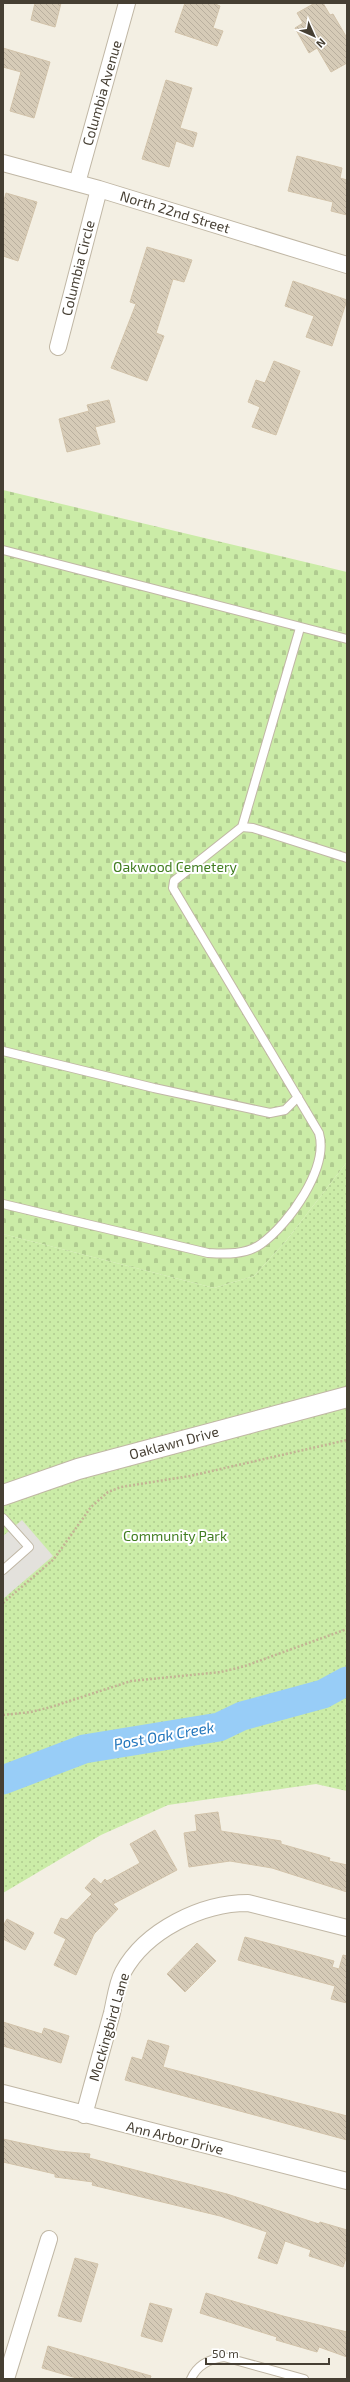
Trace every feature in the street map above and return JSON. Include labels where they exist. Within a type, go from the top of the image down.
[{"type":"street","name":"Columbia Avenue","points":[[77,183],[127,3]]},
{"type":"street","name":"North 22nd Street","points":[[3,163],[99,189],[347,265]]},
{"type":"street","name":"Columbia Circle","points":[[58,347],[99,189]]},
{"type":"street","name":"Oaklawn Drive","points":[[3,1495],[78,1469],[347,1397]]},
{"type":"street","name":"Mockingbird Lane","points":[[84,2115],[123,1972],[151,1940],[178,1922],[201,1910],[233,1903],[248,1903],[347,1928]]},
{"type":"street","name":"Ann Arbor Drive","points":[[3,2093],[84,2115],[347,2181]]},
{"type":"street","points":[[6,2379],[48,2239]]},
{"type":"lane","points":[[3,550],[347,639]]},
{"type":"lane","points":[[3,1204],[208,1254],[239,1254],[261,1245],[280,1226],[303,1196],[316,1173],[322,1143],[319,1133],[173,888],[174,881],[182,872],[242,827],[300,628]]},
{"type":"lane","points":[[242,827],[253,828],[347,858]]},
{"type":"lane","points":[[3,1051],[154,1088],[270,1112],[285,1110],[298,1097]]},
{"type":"lane","points":[[3,1518],[29,1547],[3,1570]]},
{"type":"lane","points":[[191,2379],[194,2372],[210,2358],[224,2358],[304,2379]]},
{"type":"path","points":[[3,1603],[54,1558],[91,1507],[108,1492],[121,1487],[190,1476],[347,1440]]},
{"type":"path","points":[[3,1715],[51,1707],[131,1681],[221,1672],[245,1666],[347,1629]]},
{"type":"green space","name":"Oakwood Cemetery","points":[[3,490],[347,572],[347,1162],[286,1241],[254,1276],[214,1288],[3,1234]]},
{"type":"green space","name":"Community Park","points":[[347,1162],[347,1791],[316,1784],[168,1805],[101,1835],[3,1893],[3,1234],[214,1288],[254,1276],[286,1241]]},
{"type":"shaded area","points":[[22,1520],[53,1556],[3,1599],[3,1536]]},
{"type":"building","points":[[35,3],[61,3],[55,27],[31,20]]},
{"type":"building","points":[[185,3],[213,3],[220,6],[213,28],[223,31],[217,46],[175,32]]},
{"type":"building","points":[[315,3],[323,3],[330,15],[333,14],[347,38],[347,63],[331,72],[317,48],[309,53],[295,28],[303,23],[297,13]]},
{"type":"building","points":[[3,48],[50,62],[34,118],[10,111],[21,72],[3,67]]},
{"type":"building","points":[[166,80],[192,88],[180,128],[197,133],[193,147],[176,141],[169,167],[142,159]]},
{"type":"building","points":[[297,156],[342,168],[340,178],[347,180],[347,215],[331,211],[333,202],[288,191]]},
{"type":"building","points":[[6,193],[37,202],[18,261],[3,256],[3,204]]},
{"type":"building","points":[[147,247],[192,260],[184,282],[173,279],[156,333],[164,336],[147,381],[111,368],[136,304],[130,302]]},
{"type":"building","points":[[293,281],[347,300],[332,346],[306,337],[314,316],[285,306]]},
{"type":"building","points":[[274,361],[300,371],[276,435],[252,427],[260,407],[248,402],[256,380],[265,383]]},
{"type":"building","points":[[109,400],[115,422],[95,427],[100,444],[67,452],[59,419],[89,411],[87,405]]},
{"type":"building","points":[[218,1812],[221,1831],[281,1841],[281,1844],[330,1858],[329,1861],[347,1865],[347,1892],[272,1868],[230,1861],[189,1867],[184,1833],[197,1831],[195,1815]]},
{"type":"building","points":[[155,1830],[177,1870],[113,1904],[118,1909],[94,1934],[76,1975],[54,1965],[66,1939],[54,1933],[61,1918],[67,1920],[92,1894],[85,1888],[94,1878],[101,1884],[105,1879],[107,1881],[140,1863],[130,1844]]},
{"type":"building","points":[[7,1919],[34,1933],[25,1950],[3,1939],[3,1926]]},
{"type":"building","points":[[245,1937],[334,1961],[332,1967],[339,1969],[343,1955],[347,1956],[347,2003],[331,1999],[335,1986],[238,1960]]},
{"type":"building","points":[[197,1943],[216,1961],[185,1992],[167,1974]]},
{"type":"building","points":[[3,2022],[42,2034],[44,2028],[69,2036],[61,2063],[3,2046]]},
{"type":"building","points":[[148,2040],[169,2046],[163,2067],[347,2116],[347,2140],[125,2080],[132,2057],[142,2060]]},
{"type":"building","points":[[3,2139],[58,2151],[90,2154],[89,2158],[227,2194],[319,2224],[320,2222],[347,2230],[347,2255],[343,2267],[309,2256],[311,2250],[285,2241],[277,2264],[258,2258],[267,2232],[220,2216],[92,2185],[93,2182],[55,2177],[55,2174],[3,2162]]},
{"type":"building","points":[[75,2258],[98,2264],[81,2322],[58,2316]]},
{"type":"building","points":[[206,2293],[283,2316],[347,2332],[347,2357],[319,2347],[317,2352],[276,2340],[277,2337],[200,2313]]},
{"type":"building","points":[[150,2303],[172,2309],[162,2342],[141,2336]]},
{"type":"building","points":[[48,2346],[151,2376],[150,2379],[80,2379],[42,2368]]},
{"type":"waterway","name":"Post Oak Creek","points":[[3,1780],[84,1749],[219,1727],[242,1716],[323,1694],[347,1681]]}]
